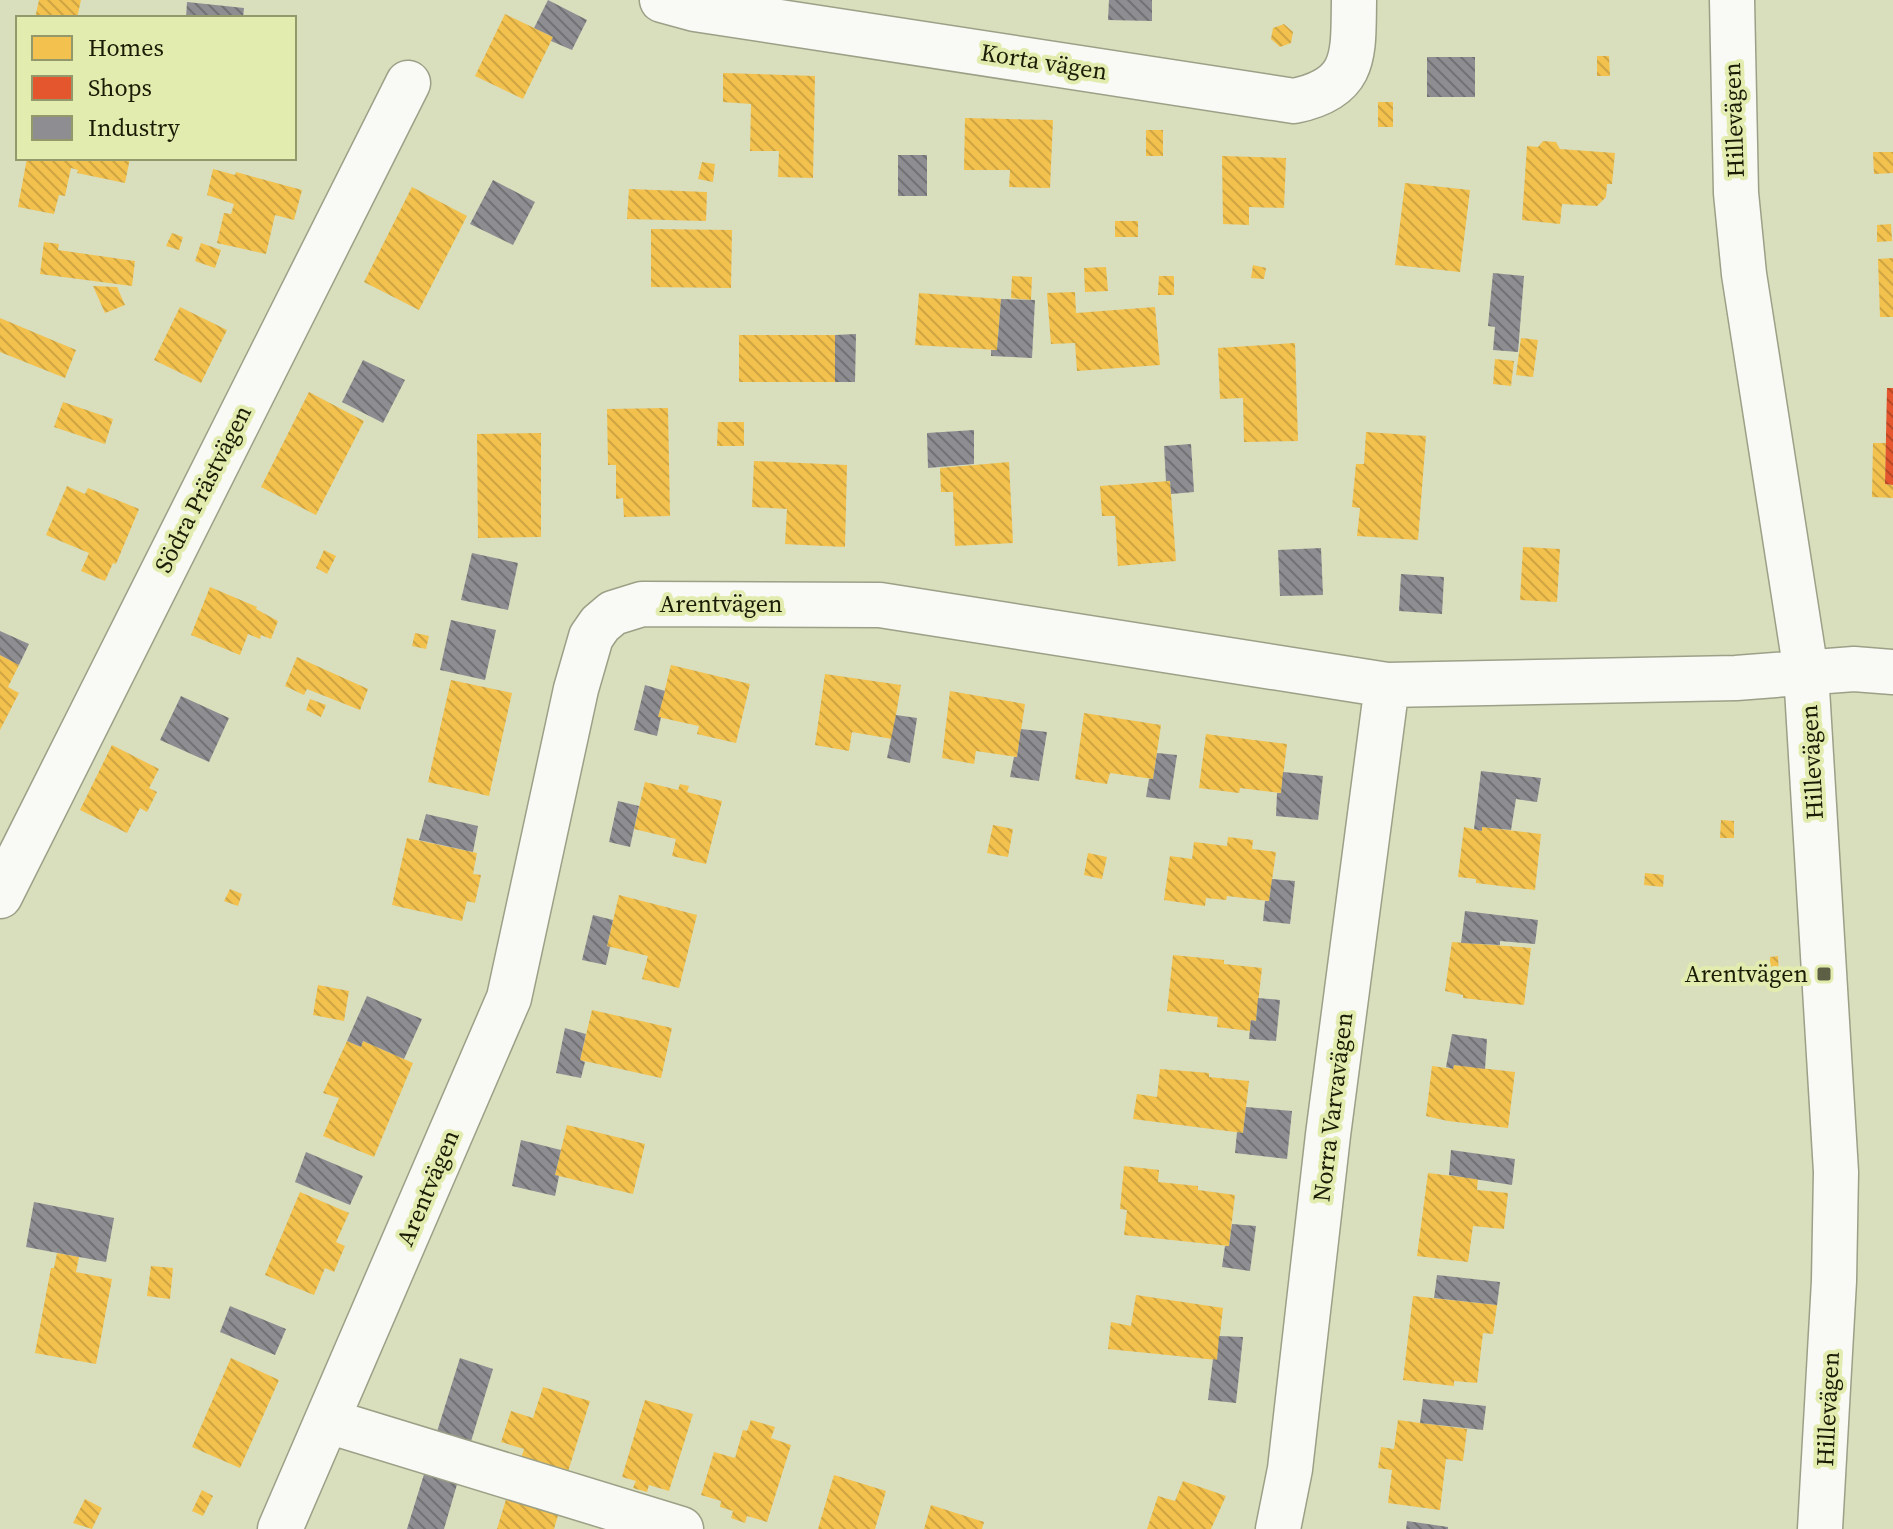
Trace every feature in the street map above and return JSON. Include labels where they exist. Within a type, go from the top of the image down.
[{"type":"street","name":"Korta vägen","points":[[662,0],[710,11],[1294,101],[1317,97],[1335,84],[1348,69],[1353,52],[1354,0]]},
{"type":"street","name":"Hillevägen","points":[[1732,0],[1736,193],[1744,274],[1806,672],[1836,1172],[1834,1281],[1820,1529]]},
{"type":"street","name":"Södra Prästvägen","points":[[0,896],[408,83]]},
{"type":"street","name":"Arentvägen","points":[[280,1529],[509,998],[576,689],[591,637],[613,613],[642,604],[880,605],[1387,685],[1736,678],[1854,669],[1893,672]]},
{"type":"street","name":"Norra Varvavägen","points":[[1278,1529],[1290,1469],[1328,1135],[1387,685]]},
{"type":"street","points":[[328,1421],[681,1529]]},
{"type":"building: Homes","points":[[39,0],[81,0],[77,16],[35,16]]},
{"type":"building: Homes","points":[[505,14],[553,37],[523,99],[475,76]]},
{"type":"building: Homes","points":[[1284,24],[1293,32],[1291,43],[1280,47],[1271,39],[1273,28]]},
{"type":"building: Homes","points":[[1597,56],[1609,56],[1610,76],[1597,76]]},
{"type":"building: Homes","points":[[723,73],[815,76],[813,178],[778,177],[779,151],[750,151],[751,104],[723,102]]},
{"type":"building: Homes","points":[[1378,102],[1393,102],[1393,127],[1378,127]]},
{"type":"building: Homes","points":[[965,118],[1053,120],[1050,188],[1009,187],[1010,170],[964,170]]},
{"type":"building: Homes","points":[[1146,130],[1163,130],[1163,156],[1146,156]]},
{"type":"building: Homes","points":[[1543,141],[1556,142],[1560,149],[1615,153],[1612,184],[1607,184],[1606,197],[1597,206],[1562,204],[1560,224],[1522,220],[1527,146],[1538,147]]},
{"type":"building: Homes","points":[[1873,152],[1893,152],[1893,173],[1874,174]]},
{"type":"building: Homes","points":[[1222,156],[1286,158],[1284,208],[1249,207],[1249,225],[1223,224]]},
{"type":"building: Homes","points":[[27,160],[130,160],[125,183],[77,173],[78,170],[71,168],[65,196],[59,195],[54,214],[18,207]]},
{"type":"building: Homes","points":[[702,162],[715,164],[713,182],[698,179]]},
{"type":"building: Homes","points":[[213,169],[302,190],[294,220],[275,215],[266,254],[217,243],[224,213],[231,214],[234,204],[207,195]]},
{"type":"building: Homes","points":[[1405,183],[1470,190],[1460,272],[1395,265]]},
{"type":"building: Homes","points":[[412,187],[467,216],[419,310],[364,282]]},
{"type":"building: Homes","points":[[629,189],[707,192],[706,221],[627,219]]},
{"type":"building: Homes","points":[[1115,221],[1138,221],[1138,237],[1115,237]]},
{"type":"building: Homes","points":[[1891,224],[1892,241],[1877,242],[1877,225]]},
{"type":"building: Homes","points":[[651,229],[732,230],[731,288],[651,287]]},
{"type":"building: Homes","points":[[172,233],[183,237],[179,250],[166,246]]},
{"type":"building: Homes","points":[[44,242],[59,244],[58,250],[135,261],[132,286],[40,274]]},
{"type":"building: Homes","points":[[201,243],[221,250],[215,268],[195,261]]},
{"type":"building: Homes","points":[[1893,258],[1893,317],[1880,317],[1878,259]]},
{"type":"building: Homes","points":[[1253,265],[1266,268],[1264,279],[1251,278]]},
{"type":"building: Homes","points":[[1106,267],[1108,291],[1085,292],[1084,268]]},
{"type":"building: Homes","points":[[1012,276],[1032,277],[1031,300],[1011,298]]},
{"type":"building: Homes","points":[[1159,276],[1174,276],[1174,295],[1158,295]]},
{"type":"building: Homes","points":[[93,286],[117,287],[125,305],[105,313]]},
{"type":"building: Homes","points":[[1075,292],[1076,313],[1155,307],[1160,365],[1077,371],[1075,343],[1051,344],[1047,293]]},
{"type":"building: Homes","points":[[919,293],[1001,299],[997,350],[915,345]]},
{"type":"building: Homes","points":[[180,307],[227,330],[201,383],[154,360]]},
{"type":"building: Homes","points":[[0,318],[76,350],[65,378],[0,352]]},
{"type":"building: Homes","points":[[739,335],[835,335],[835,382],[739,382]]},
{"type":"building: Homes","points":[[1521,338],[1538,340],[1533,377],[1516,375]]},
{"type":"building: Homes","points":[[1295,343],[1298,441],[1244,442],[1243,398],[1220,399],[1218,348]]},
{"type":"building: Homes","points":[[1495,359],[1514,361],[1511,386],[1493,384]]},
{"type":"building: Homes","points":[[309,392],[364,421],[316,515],[261,487]]},
{"type":"building: Homes","points":[[63,402],[113,419],[105,444],[54,427]]},
{"type":"building: Homes","points":[[668,408],[670,516],[624,517],[623,498],[616,499],[616,465],[608,465],[607,409]]},
{"type":"building: Homes","points":[[718,422],[744,422],[744,446],[717,446]]},
{"type":"building: Homes","points":[[1366,432],[1426,436],[1418,540],[1357,536],[1360,508],[1352,507],[1356,464],[1364,464]]},
{"type":"building: Homes","points":[[541,433],[541,537],[478,538],[477,434]]},
{"type":"building: Homes","points":[[1873,443],[1886,443],[1885,484],[1893,485],[1893,498],[1872,497]]},
{"type":"building: Homes","points":[[754,461],[847,465],[845,547],[785,544],[787,509],[752,507]]},
{"type":"building: Homes","points":[[1009,462],[1013,543],[955,546],[953,492],[941,492],[940,468]]},
{"type":"building: Homes","points":[[1170,481],[1176,561],[1118,566],[1115,516],[1102,516],[1100,486]]},
{"type":"building: Homes","points":[[67,486],[85,494],[88,488],[139,509],[116,564],[113,563],[105,581],[81,571],[89,553],[46,535]]},
{"type":"building: Homes","points":[[1523,547],[1560,549],[1557,602],[1520,600]]},
{"type":"building: Homes","points":[[324,550],[336,556],[327,574],[316,568]]},
{"type":"building: Homes","points":[[210,587],[257,607],[278,621],[271,639],[248,634],[240,655],[191,635]]},
{"type":"building: Homes","points":[[415,633],[429,636],[426,649],[412,646]]},
{"type":"building: Homes","points":[[0,655],[19,665],[8,687],[19,693],[0,730]]},
{"type":"building: Homes","points":[[297,657],[368,689],[360,710],[307,689],[304,695],[285,686]]},
{"type":"building: Homes","points":[[671,665],[750,684],[736,743],[697,734],[699,726],[658,717]]},
{"type":"building: Homes","points":[[825,674],[901,685],[892,739],[852,732],[849,751],[815,745]]},
{"type":"building: Homes","points":[[451,680],[512,693],[489,796],[428,782]]},
{"type":"building: Homes","points":[[950,691],[1025,704],[1017,757],[976,751],[974,764],[942,758]]},
{"type":"building: Homes","points":[[310,699],[326,705],[321,717],[306,710]]},
{"type":"building: Homes","points":[[1084,713],[1161,725],[1153,779],[1110,773],[1107,784],[1075,779]]},
{"type":"building: Homes","points":[[1206,734],[1287,744],[1281,793],[1240,788],[1239,793],[1199,788]]},
{"type":"building: Homes","points":[[112,745],[159,769],[149,788],[157,792],[147,812],[140,808],[127,833],[80,810]]},
{"type":"building: Homes","points":[[645,782],[678,790],[680,784],[689,786],[687,792],[722,801],[706,864],[672,856],[676,839],[634,829]]},
{"type":"building: Homes","points":[[1721,820],[1734,821],[1734,838],[1720,838]]},
{"type":"building: Homes","points":[[993,825],[1013,829],[1008,857],[987,853]]},
{"type":"building: Homes","points":[[1464,827],[1541,834],[1535,890],[1476,883],[1476,879],[1458,877]]},
{"type":"building: Homes","points":[[1228,837],[1253,840],[1252,849],[1276,852],[1269,901],[1227,896],[1226,900],[1206,898],[1205,906],[1164,900],[1170,856],[1192,859],[1194,842],[1227,846]]},
{"type":"building: Homes","points":[[407,838],[477,853],[473,874],[481,875],[475,903],[467,901],[462,921],[392,905]]},
{"type":"building: Homes","points":[[1088,853],[1107,857],[1102,879],[1084,875]]},
{"type":"building: Homes","points":[[1645,873],[1664,875],[1663,887],[1644,885]]},
{"type":"building: Homes","points":[[230,889],[242,894],[238,906],[224,901]]},
{"type":"building: Homes","points":[[619,895],[697,915],[679,988],[642,979],[648,956],[607,946]]},
{"type":"building: Homes","points":[[1452,942],[1531,948],[1524,1005],[1463,998],[1463,995],[1445,991]]},
{"type":"building: Homes","points":[[1173,955],[1224,960],[1224,964],[1262,968],[1256,1021],[1251,1020],[1250,1031],[1217,1027],[1218,1017],[1167,1011]]},
{"type":"building: Homes","points":[[1778,956],[1779,980],[1770,982],[1770,957]]},
{"type":"building: Homes","points":[[318,985],[349,991],[344,1021],[313,1015]]},
{"type":"building: Homes","points":[[592,1010],[672,1028],[661,1078],[580,1060]]},
{"type":"building: Homes","points":[[347,1041],[361,1047],[363,1041],[413,1063],[374,1157],[323,1136],[339,1098],[323,1093]]},
{"type":"building: Homes","points":[[1454,1065],[1515,1072],[1508,1128],[1426,1116],[1432,1066],[1453,1069]]},
{"type":"building: Homes","points":[[1160,1069],[1209,1073],[1209,1077],[1249,1081],[1243,1133],[1133,1119],[1137,1094],[1157,1097]]},
{"type":"building: Homes","points":[[567,1125],[645,1144],[633,1194],[555,1175]]},
{"type":"building: Homes","points":[[1124,1166],[1159,1170],[1158,1182],[1198,1186],[1198,1190],[1235,1195],[1229,1246],[1124,1235],[1127,1210],[1120,1209]]},
{"type":"building: Homes","points":[[1428,1173],[1478,1179],[1477,1190],[1508,1193],[1504,1229],[1473,1226],[1468,1262],[1417,1256]]},
{"type":"building: Homes","points":[[300,1192],[349,1213],[336,1242],[345,1246],[334,1272],[325,1268],[314,1295],[265,1275]]},
{"type":"building: Homes","points":[[57,1253],[79,1257],[76,1272],[112,1279],[96,1364],[35,1353],[51,1268],[54,1268]]},
{"type":"building: Homes","points":[[151,1266],[173,1268],[170,1299],[147,1296]]},
{"type":"building: Homes","points":[[1136,1295],[1223,1308],[1217,1360],[1108,1349],[1111,1322],[1131,1326]]},
{"type":"building: Homes","points":[[1413,1296],[1497,1305],[1493,1334],[1483,1333],[1477,1383],[1454,1381],[1454,1386],[1403,1380]]},
{"type":"building: Homes","points":[[231,1358],[279,1380],[240,1468],[192,1447]]},
{"type":"building: Homes","points":[[543,1387],[590,1401],[566,1478],[519,1464],[524,1449],[501,1442],[511,1411],[533,1418]]},
{"type":"building: Homes","points":[[645,1400],[693,1414],[669,1491],[649,1485],[647,1492],[633,1488],[636,1481],[622,1477]]},
{"type":"building: Homes","points":[[751,1420],[775,1427],[771,1438],[791,1445],[767,1522],[747,1516],[745,1523],[731,1518],[733,1511],[720,1507],[721,1501],[701,1495],[714,1452],[735,1458],[743,1430],[747,1431]]},
{"type":"building: Homes","points":[[1398,1420],[1467,1429],[1463,1461],[1446,1459],[1440,1510],[1388,1503],[1392,1470],[1378,1468],[1381,1447],[1394,1449]]},
{"type":"building: Homes","points":[[834,1475],[886,1491],[875,1529],[818,1529]]},
{"type":"building: Homes","points":[[1183,1481],[1226,1496],[1211,1529],[1147,1529],[1158,1496],[1175,1501]]},
{"type":"building: Homes","points":[[202,1490],[213,1496],[203,1516],[192,1511]]},
{"type":"building: Homes","points":[[507,1496],[559,1512],[554,1529],[497,1529]]},
{"type":"building: Homes","points":[[85,1499],[102,1508],[92,1529],[73,1523]]},
{"type":"building: Homes","points":[[931,1505],[984,1522],[982,1529],[924,1529]]},
{"type":"building: Shops","points":[[1887,388],[1893,388],[1893,485],[1885,484]]},
{"type":"building: Industry","points":[[548,0],[587,20],[572,50],[551,41],[553,37],[534,28]]},
{"type":"building: Industry","points":[[1109,0],[1152,0],[1152,21],[1108,20]]},
{"type":"building: Industry","points":[[187,2],[244,8],[243,16],[186,16]]},
{"type":"building: Industry","points":[[1427,57],[1475,57],[1475,97],[1427,97]]},
{"type":"building: Industry","points":[[898,155],[927,155],[927,196],[898,196]]},
{"type":"building: Industry","points":[[493,180],[535,202],[513,245],[470,224]]},
{"type":"building: Industry","points":[[1493,273],[1524,276],[1518,352],[1493,350],[1495,327],[1488,326]]},
{"type":"building: Industry","points":[[1001,299],[1035,300],[1032,358],[991,356],[991,350],[997,350]]},
{"type":"building: Industry","points":[[856,334],[855,382],[835,382],[835,335]]},
{"type":"building: Industry","points":[[363,360],[405,380],[383,423],[342,402]]},
{"type":"building: Industry","points":[[974,430],[974,464],[928,468],[927,433]]},
{"type":"building: Industry","points":[[1191,444],[1194,492],[1171,494],[1170,481],[1166,481],[1164,446]]},
{"type":"building: Industry","points":[[1321,548],[1323,595],[1280,596],[1278,550]]},
{"type":"building: Industry","points":[[472,553],[518,563],[508,610],[461,600]]},
{"type":"building: Industry","points":[[1401,574],[1444,577],[1442,614],[1399,611]]},
{"type":"building: Industry","points":[[451,620],[496,630],[485,680],[440,670]]},
{"type":"building: Industry","points":[[0,631],[29,644],[19,665],[0,655]]},
{"type":"building: Industry","points":[[645,685],[665,691],[657,736],[634,730]]},
{"type":"building: Industry","points":[[181,696],[229,718],[209,762],[160,740]]},
{"type":"building: Industry","points":[[896,715],[917,718],[910,763],[887,758]]},
{"type":"building: Industry","points":[[1021,729],[1047,732],[1039,781],[1010,777]]},
{"type":"building: Industry","points":[[1157,753],[1177,755],[1170,800],[1146,797],[1149,779],[1153,779]]},
{"type":"building: Industry","points":[[1481,771],[1541,778],[1537,802],[1516,799],[1511,830],[1474,829]]},
{"type":"building: Industry","points":[[1283,772],[1323,776],[1318,820],[1276,816],[1277,793],[1281,793]]},
{"type":"building: Industry","points":[[618,801],[639,806],[630,847],[609,842]]},
{"type":"building: Industry","points":[[426,814],[478,826],[473,852],[419,840]]},
{"type":"building: Industry","points":[[1272,879],[1295,881],[1290,924],[1263,921]]},
{"type":"building: Industry","points":[[1465,911],[1538,920],[1535,944],[1500,941],[1500,945],[1461,943]]},
{"type":"building: Industry","points":[[593,915],[613,920],[606,965],[582,960]]},
{"type":"building: Industry","points":[[367,996],[422,1019],[404,1059],[363,1041],[361,1047],[347,1041]]},
{"type":"building: Industry","points":[[1258,998],[1280,1000],[1276,1041],[1249,1039],[1251,1020],[1256,1021]]},
{"type":"building: Industry","points":[[565,1028],[586,1034],[580,1060],[585,1062],[581,1078],[556,1073]]},
{"type":"building: Industry","points":[[1452,1034],[1487,1039],[1485,1069],[1454,1065],[1453,1069],[1446,1067]]},
{"type":"building: Industry","points":[[1246,1107],[1292,1111],[1287,1159],[1235,1153],[1237,1132],[1243,1133]]},
{"type":"building: Industry","points":[[521,1140],[561,1150],[555,1175],[559,1176],[555,1196],[512,1186]]},
{"type":"building: Industry","points":[[1451,1150],[1515,1159],[1512,1185],[1449,1175]]},
{"type":"building: Industry","points":[[306,1152],[363,1176],[350,1205],[295,1182]]},
{"type":"building: Industry","points":[[34,1202],[114,1218],[106,1262],[26,1247]]},
{"type":"building: Industry","points":[[1232,1224],[1256,1226],[1250,1271],[1222,1267]]},
{"type":"building: Industry","points":[[1437,1275],[1500,1282],[1497,1305],[1434,1298]]},
{"type":"building: Industry","points":[[230,1306],[286,1329],[275,1355],[220,1332]]},
{"type":"building: Industry","points":[[1219,1336],[1243,1337],[1236,1403],[1208,1400]]},
{"type":"building: Industry","points":[[460,1358],[493,1369],[469,1448],[435,1438]]},
{"type":"building: Industry","points":[[1423,1399],[1486,1406],[1483,1430],[1420,1423]]},
{"type":"building: Industry","points":[[425,1471],[458,1481],[444,1529],[407,1529]]},
{"type":"building: Industry","points":[[1407,1521],[1448,1527],[1448,1529],[1406,1529]]},
{"type":"place","name":"Arentvägen","points":[[1824,974]]}]
